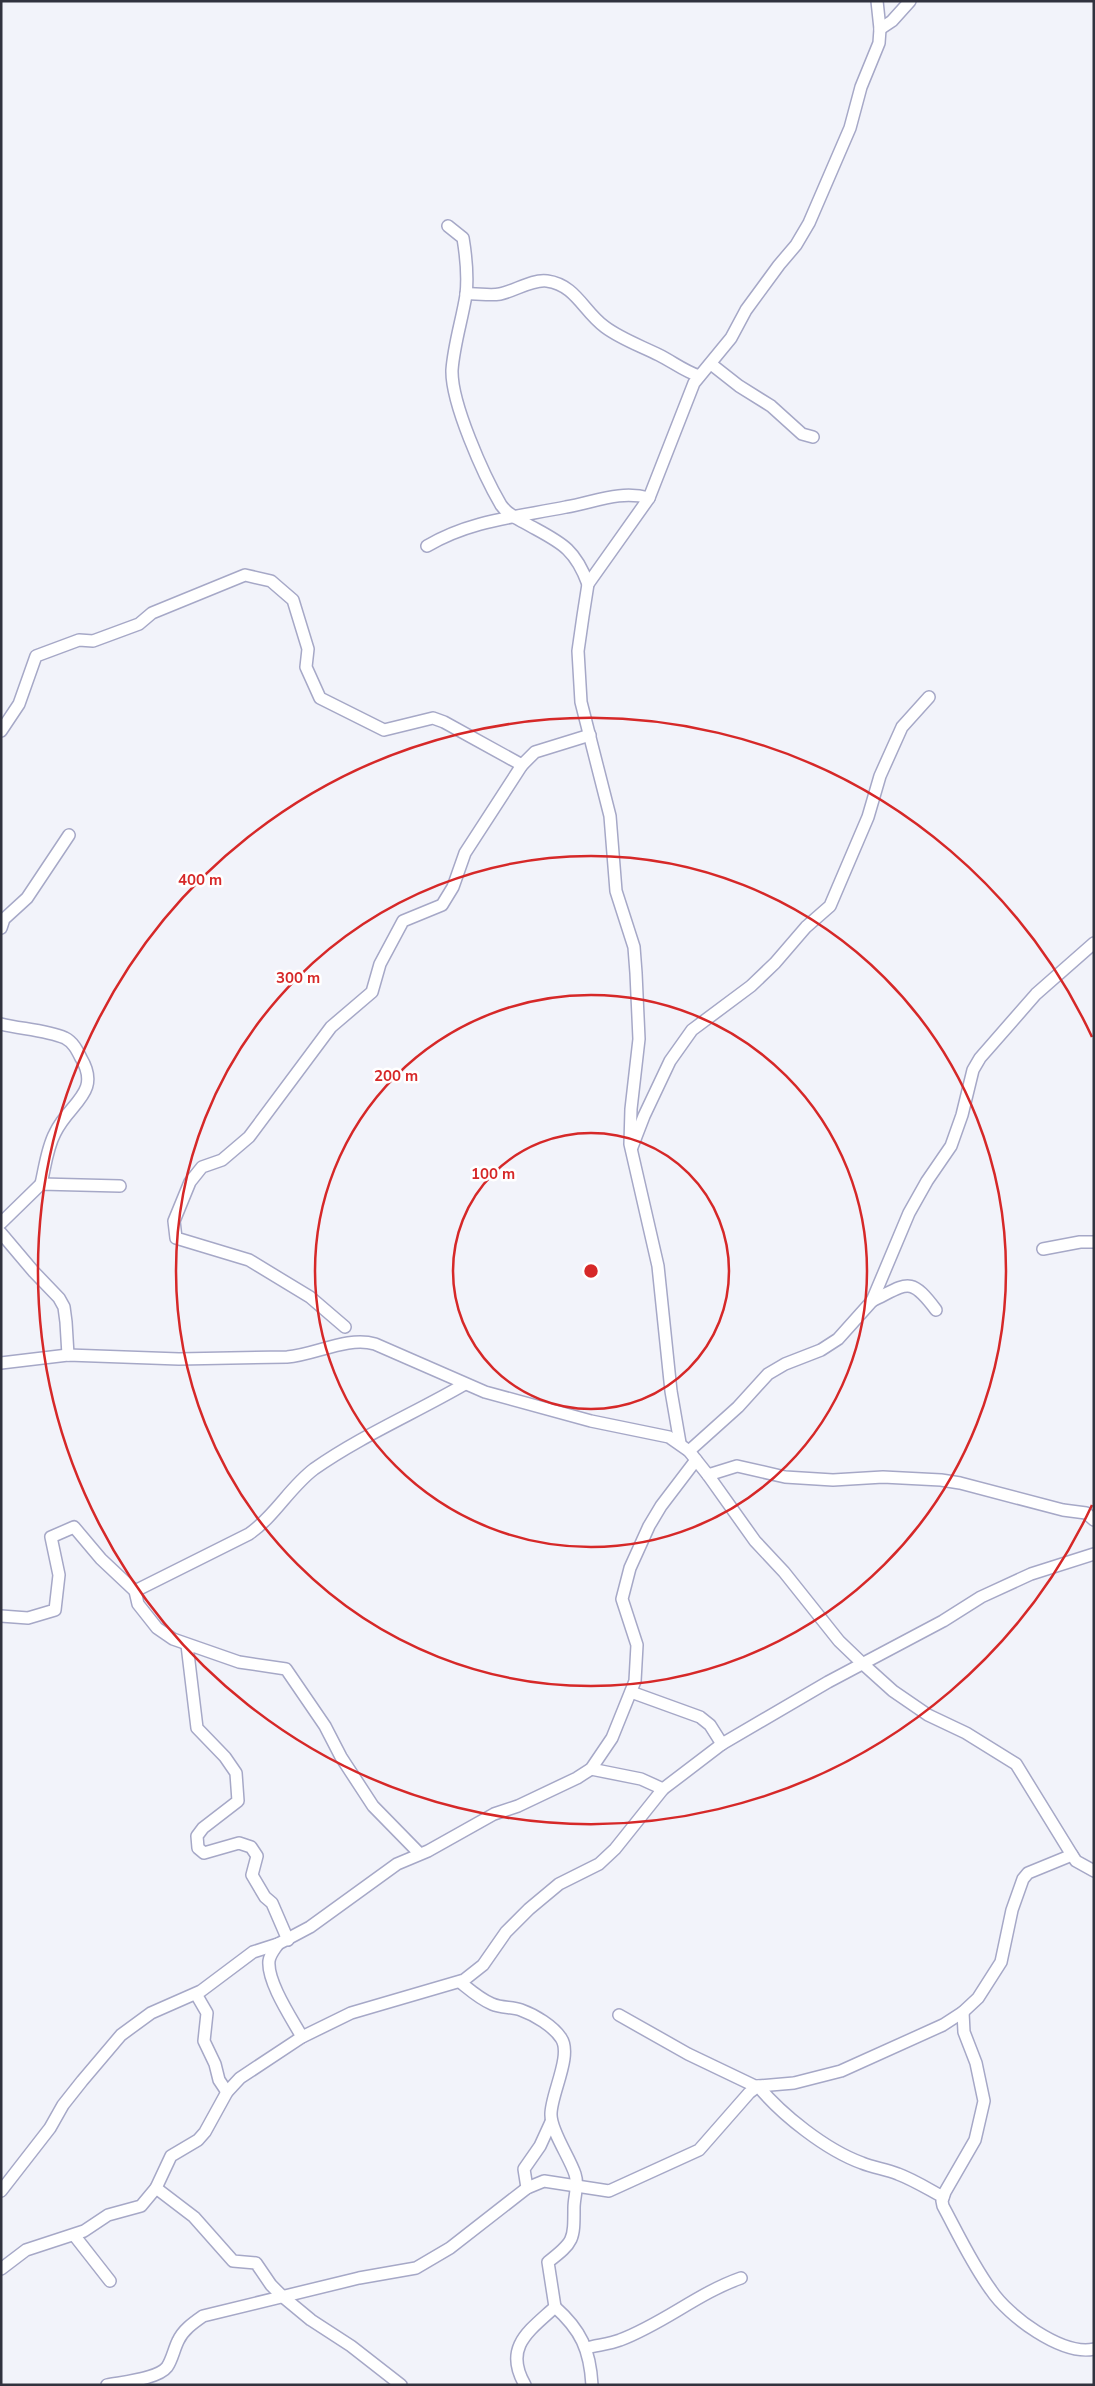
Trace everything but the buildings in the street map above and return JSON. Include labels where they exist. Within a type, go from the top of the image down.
[{"type":"street","points":[[688,1451],[671,1391],[658,1266],[632,1151],[631,1109],[639,1039],[634,946],[616,891],[610,816],[581,702],[578,651],[588,584],[649,498],[689,392],[699,376],[711,364],[734,333],[746,310],[778,265],[796,245],[809,223],[850,128],[861,87],[879,43],[880,29],[877,1]]},
{"type":"street","points":[[880,29],[892,21],[910,1]]},
{"type":"street","points":[[448,226],[463,238],[465,252],[466,294],[454,352],[452,378],[455,392],[484,470],[502,506],[512,516],[570,550],[577,559],[588,584]]},
{"type":"street","points":[[466,294],[497,295],[512,292],[540,280],[555,282],[576,295],[591,315],[604,327],[659,355],[683,370],[699,376]]},
{"type":"street","points":[[711,364],[738,386],[771,406],[802,434],[813,436]]},
{"type":"street","points":[[427,546],[444,536],[471,525],[512,516],[566,508],[608,497],[638,495],[649,498]]},
{"type":"street","points":[[1,731],[19,704],[36,656],[79,640],[93,641],[139,624],[152,613],[245,575],[271,581],[293,600],[308,649],[306,667],[320,698],[384,730],[433,718],[522,765]]},
{"type":"street","points":[[632,1151],[634,1139],[670,1061],[692,1030],[752,986],[806,928],[830,906],[868,817],[880,776],[902,727],[929,698]]},
{"type":"street","points":[[345,1327],[310,1297],[249,1260],[176,1238],[174,1221],[190,1182],[202,1167],[222,1160],[249,1137],[331,1027],[372,992],[380,964],[403,921],[442,905],[453,887],[465,853],[522,765],[535,752],[590,735]]},
{"type":"street","points":[[1,928],[4,919],[27,898],[70,835]]},
{"type":"street","points":[[302,2037],[271,1976],[270,1961],[272,1953],[283,1942],[340,1906],[396,1864],[419,1853],[428,1851],[494,1814],[518,1806],[577,1778],[591,1769],[612,1738],[637,1671],[638,1645],[622,1599],[624,1586],[649,1526],[688,1451],[738,1407],[768,1374],[785,1364],[820,1350],[838,1339],[872,1301],[909,1214],[927,1181],[951,1146],[962,1115],[967,1086],[980,1058],[1030,999],[1094,943]]},
{"type":"street","points":[[1,1024],[66,1039],[75,1046],[86,1066],[89,1077],[89,1086],[68,1111],[55,1132],[41,1184],[1,1223]]},
{"type":"street","points":[[41,1184],[120,1186]]},
{"type":"street","points":[[1,1233],[59,1298],[64,1307],[68,1356]]},
{"type":"street","points":[[1043,1249],[1080,1242],[1094,1242]]},
{"type":"street","points":[[872,1301],[897,1288],[912,1286],[918,1288],[936,1310]]},
{"type":"street","points":[[1,1364],[68,1356],[179,1359],[287,1358],[304,1356],[333,1347],[364,1342],[375,1344],[465,1384],[539,1408],[669,1437],[688,1451],[708,1475],[755,1540],[784,1572],[839,1640],[862,1664],[894,1691],[928,1715],[974,1738],[1016,1764],[1076,1861],[1094,1871]]},
{"type":"street","points":[[135,1591],[249,1534],[265,1523],[294,1488],[333,1456],[465,1384]]},
{"type":"street","points":[[708,1475],[737,1466],[785,1477],[833,1480],[883,1477],[941,1480],[1086,1514],[1094,1520]]},
{"type":"street","points":[[1,1616],[28,1618],[54,1610],[59,1576],[51,1537],[74,1527],[101,1559],[135,1591],[138,1604],[158,1628],[174,1639],[239,1662],[286,1669],[325,1726],[341,1757],[373,1806],[419,1853]]},
{"type":"street","points":[[1,2269],[26,2250],[84,2231],[108,2215],[141,2206],[156,2188],[169,2160],[176,2153],[195,2143],[205,2132],[227,2092],[249,2070],[302,2037],[351,2013],[460,1982],[483,1965],[514,1923],[560,1884],[599,1864],[615,1849],[663,1788],[722,1744],[1009,1583],[1094,1554]]},
{"type":"street","points":[[188,1645],[197,1728],[225,1757],[236,1773],[238,1789],[238,1801],[203,1828],[197,1836],[198,1848],[204,1854],[239,1844],[251,1847],[257,1856],[252,1875],[261,1891],[272,1903],[283,1942]]},
{"type":"street","points":[[630,1692],[700,1717],[710,1724],[722,1744]]},
{"type":"street","points":[[591,1769],[640,1779],[663,1788]]},
{"type":"street","points":[[107,2385],[150,2377],[161,2372],[167,2367],[178,2340],[186,2329],[203,2316],[282,2296],[423,2265],[450,2248],[527,2188],[544,2181],[608,2191],[692,2153],[706,2143],[757,2086],[794,2083],[841,2071],[944,2025],[964,2012],[978,1998],[1001,1962],[1012,1910],[1023,1879],[1028,1873],[1072,1855]]},
{"type":"street","points":[[1,2191],[50,2128],[63,2105],[121,2035],[151,2013],[196,1994],[254,1952],[283,1942]]},
{"type":"street","points":[[460,1982],[490,2003],[521,2010],[535,2016],[562,2038],[564,2053],[551,2108],[551,2122],[540,2146],[524,2169],[527,2188]]},
{"type":"street","points":[[196,1994],[207,2012],[204,2041],[215,2064],[219,2080],[227,2092]]},
{"type":"street","points":[[964,2012],[964,2032],[983,2092],[983,2112],[975,2140],[942,2197],[943,2206],[991,2292],[1009,2310],[1048,2338],[1068,2348],[1079,2351],[1094,2349]]},
{"type":"street","points":[[619,2015],[688,2054],[757,2086],[784,2113],[824,2143],[863,2164],[899,2174],[942,2197]]},
{"type":"street","points":[[551,2122],[576,2176],[577,2186],[573,2238],[564,2250],[548,2262],[555,2307],[576,2328],[586,2348],[592,2385]]},
{"type":"street","points":[[156,2188],[194,2217],[233,2262],[256,2263],[271,2285],[282,2296],[311,2320],[351,2346],[401,2385]]},
{"type":"street","points":[[74,2235],[110,2282]]},
{"type":"street","points":[[586,2348],[620,2341],[665,2318],[701,2295],[741,2278]]},
{"type":"street","points":[[525,2385],[519,2375],[515,2356],[525,2335],[555,2307]]}]
